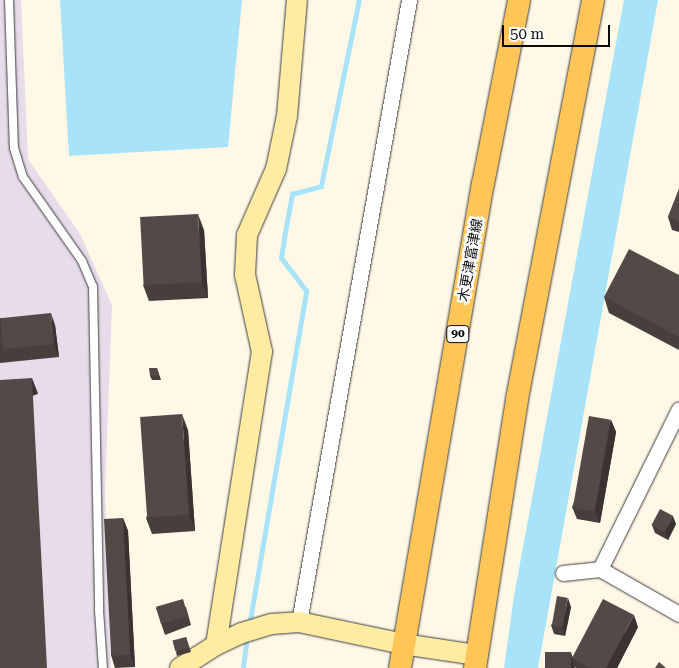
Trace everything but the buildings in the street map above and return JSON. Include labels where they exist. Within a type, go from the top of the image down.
[{"type":"main road","name":"木更津富津線","points":[[400,668],[483,184],[519,0]]},
{"type":"main road","points":[[476,661],[517,400],[593,0]]},
{"type":"street","points":[[216,645],[262,352],[245,275],[247,235],[276,169],[285,125],[297,0]]},
{"type":"street","points":[[299,622],[409,0]]},
{"type":"street","points":[[600,569],[679,409]]},
{"type":"street","points":[[563,573],[600,569],[679,614]]},
{"type":"street","points":[[180,668],[216,645],[237,635],[259,627],[299,622],[476,661]]},
{"type":"lane","points":[[9,0],[14,148],[23,177],[82,261],[93,287],[99,610],[103,668]]},
{"type":"shaded area","points":[[0,0],[21,0],[28,159],[80,234],[112,305],[105,489],[111,668],[0,668]]},
{"type":"water","points":[[60,0],[242,0],[228,147],[69,156]]},
{"type":"water","points":[[624,0],[658,0],[538,668],[504,668],[514,596]]},
{"type":"waterway","points":[[249,626],[306,291],[281,258],[284,238],[292,194],[321,186],[359,0]]},
{"type":"waterway","points":[[243,668],[247,636]]}]
